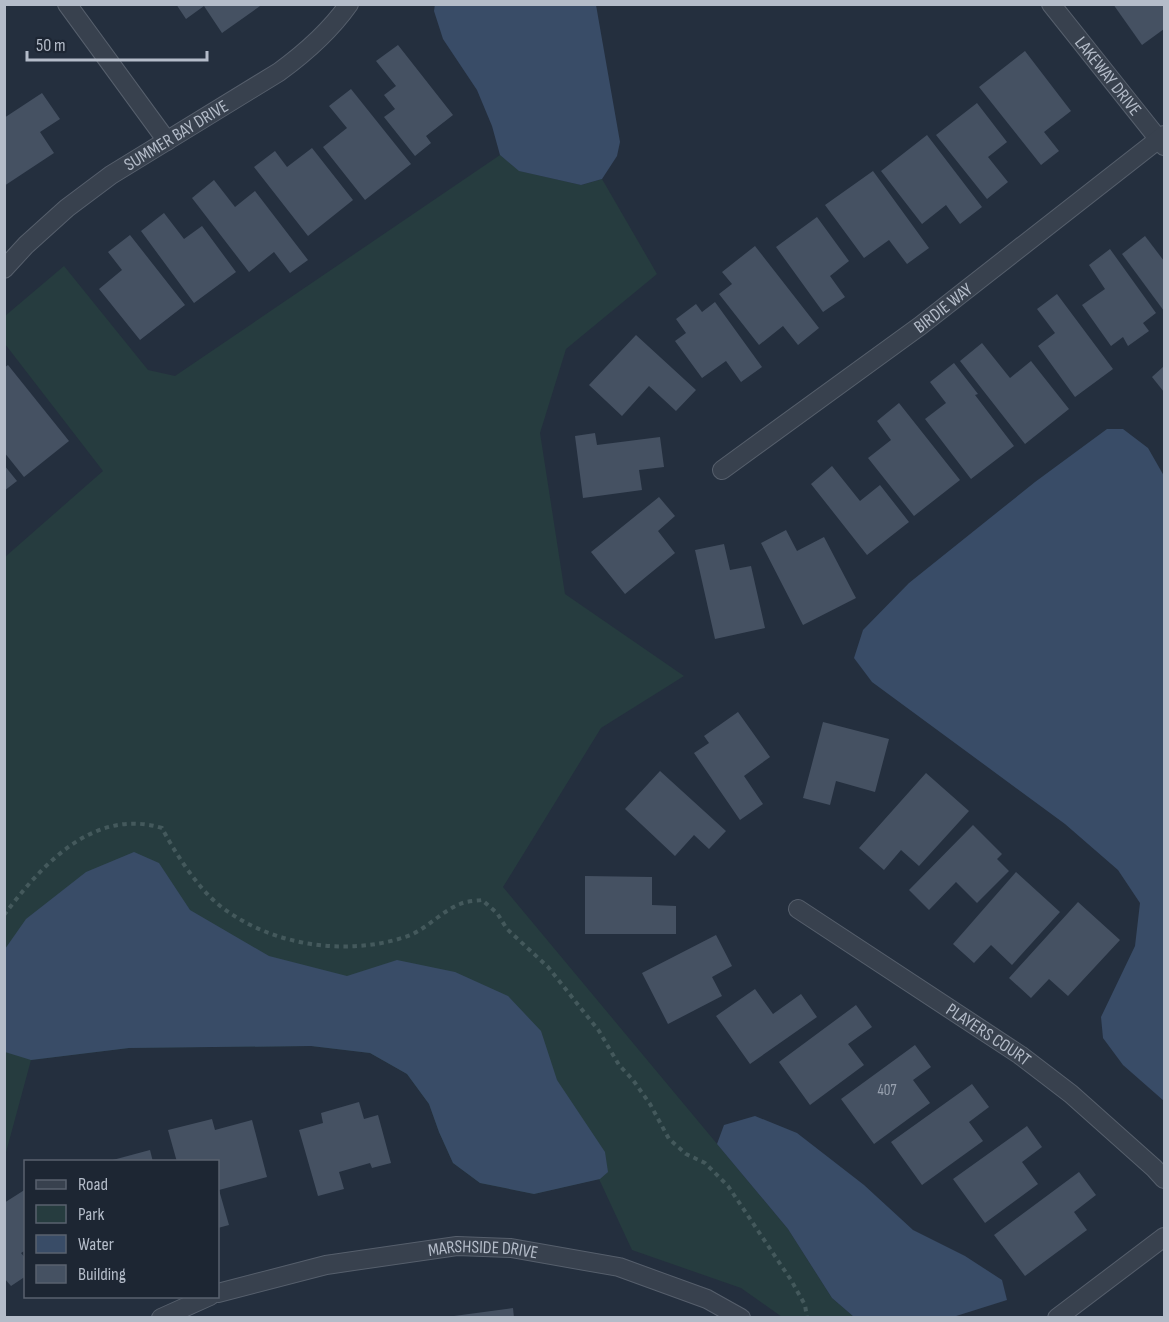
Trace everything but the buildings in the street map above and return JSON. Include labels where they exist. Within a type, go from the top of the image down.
[{"type":"street","points":[[67,4],[167,141]]},
{"type":"street","name":"SUMMER BAY DRIVE","points":[[4,269],[26,245],[67,208],[111,175],[279,72],[303,54],[326,33],[349,4]]},
{"type":"street","name":"LAKEWAY DRIVE","points":[[1051,4],[1163,140]]},
{"type":"street","name":"BIRDIE WAY","points":[[722,470],[920,326],[1163,140]]},
{"type":"street","name":"PLAYERS COURT","points":[[798,909],[1020,1056],[1071,1094],[1164,1179]]},
{"type":"street","points":[[1057,1317],[1164,1237]]},
{"type":"street","name":"MARSHSIDE DRIVE","points":[[219,1293],[326,1265],[457,1246],[511,1248],[620,1267],[707,1299],[741,1317]]},
{"type":"street","points":[[160,1317],[205,1298]]},
{"type":"path","points":[[4,915],[49,862],[87,834],[114,826],[149,824],[162,828],[189,872],[218,904],[252,925],[288,939],[327,946],[367,947],[407,937],[460,904],[482,900],[497,913],[507,929],[548,967],[599,1031],[619,1065],[650,1104],[669,1139],[686,1154],[705,1163],[728,1186],[792,1280],[805,1305],[807,1317]]},
{"type":"green space","points":[[500,155],[520,171],[581,185],[602,179],[657,274],[566,349],[540,433],[565,594],[684,676],[601,728],[503,887],[788,1229],[832,1298],[854,1317],[782,1317],[741,1288],[632,1250],[599,1179],[534,1194],[480,1183],[453,1163],[429,1104],[407,1074],[370,1053],[311,1046],[129,1048],[31,1060],[5,1156],[5,557],[103,471],[5,344],[5,316],[64,266],[148,370],[175,376]]},
{"type":"water","points":[[435,4],[596,5],[620,142],[617,156],[602,179],[581,185],[519,171],[500,155],[492,126],[477,90],[443,39],[434,11]]},
{"type":"water","points":[[1107,429],[1123,429],[1148,448],[1164,476],[1164,1101],[1123,1065],[1103,1038],[1101,1017],[1135,946],[1140,903],[1118,870],[1065,824],[872,682],[854,658],[863,630],[909,583],[1035,482]]},
{"type":"water","points":[[134,852],[159,863],[190,910],[269,956],[347,976],[397,960],[455,972],[508,996],[541,1031],[557,1080],[605,1152],[608,1172],[600,1179],[534,1194],[480,1183],[453,1163],[429,1104],[407,1074],[370,1053],[311,1046],[129,1048],[31,1060],[5,1052],[5,949],[26,919],[86,872]]},
{"type":"water","points":[[755,1116],[797,1133],[864,1185],[913,1230],[965,1256],[1002,1280],[1007,1300],[953,1317],[854,1317],[832,1298],[788,1229],[717,1144],[724,1125]]}]
